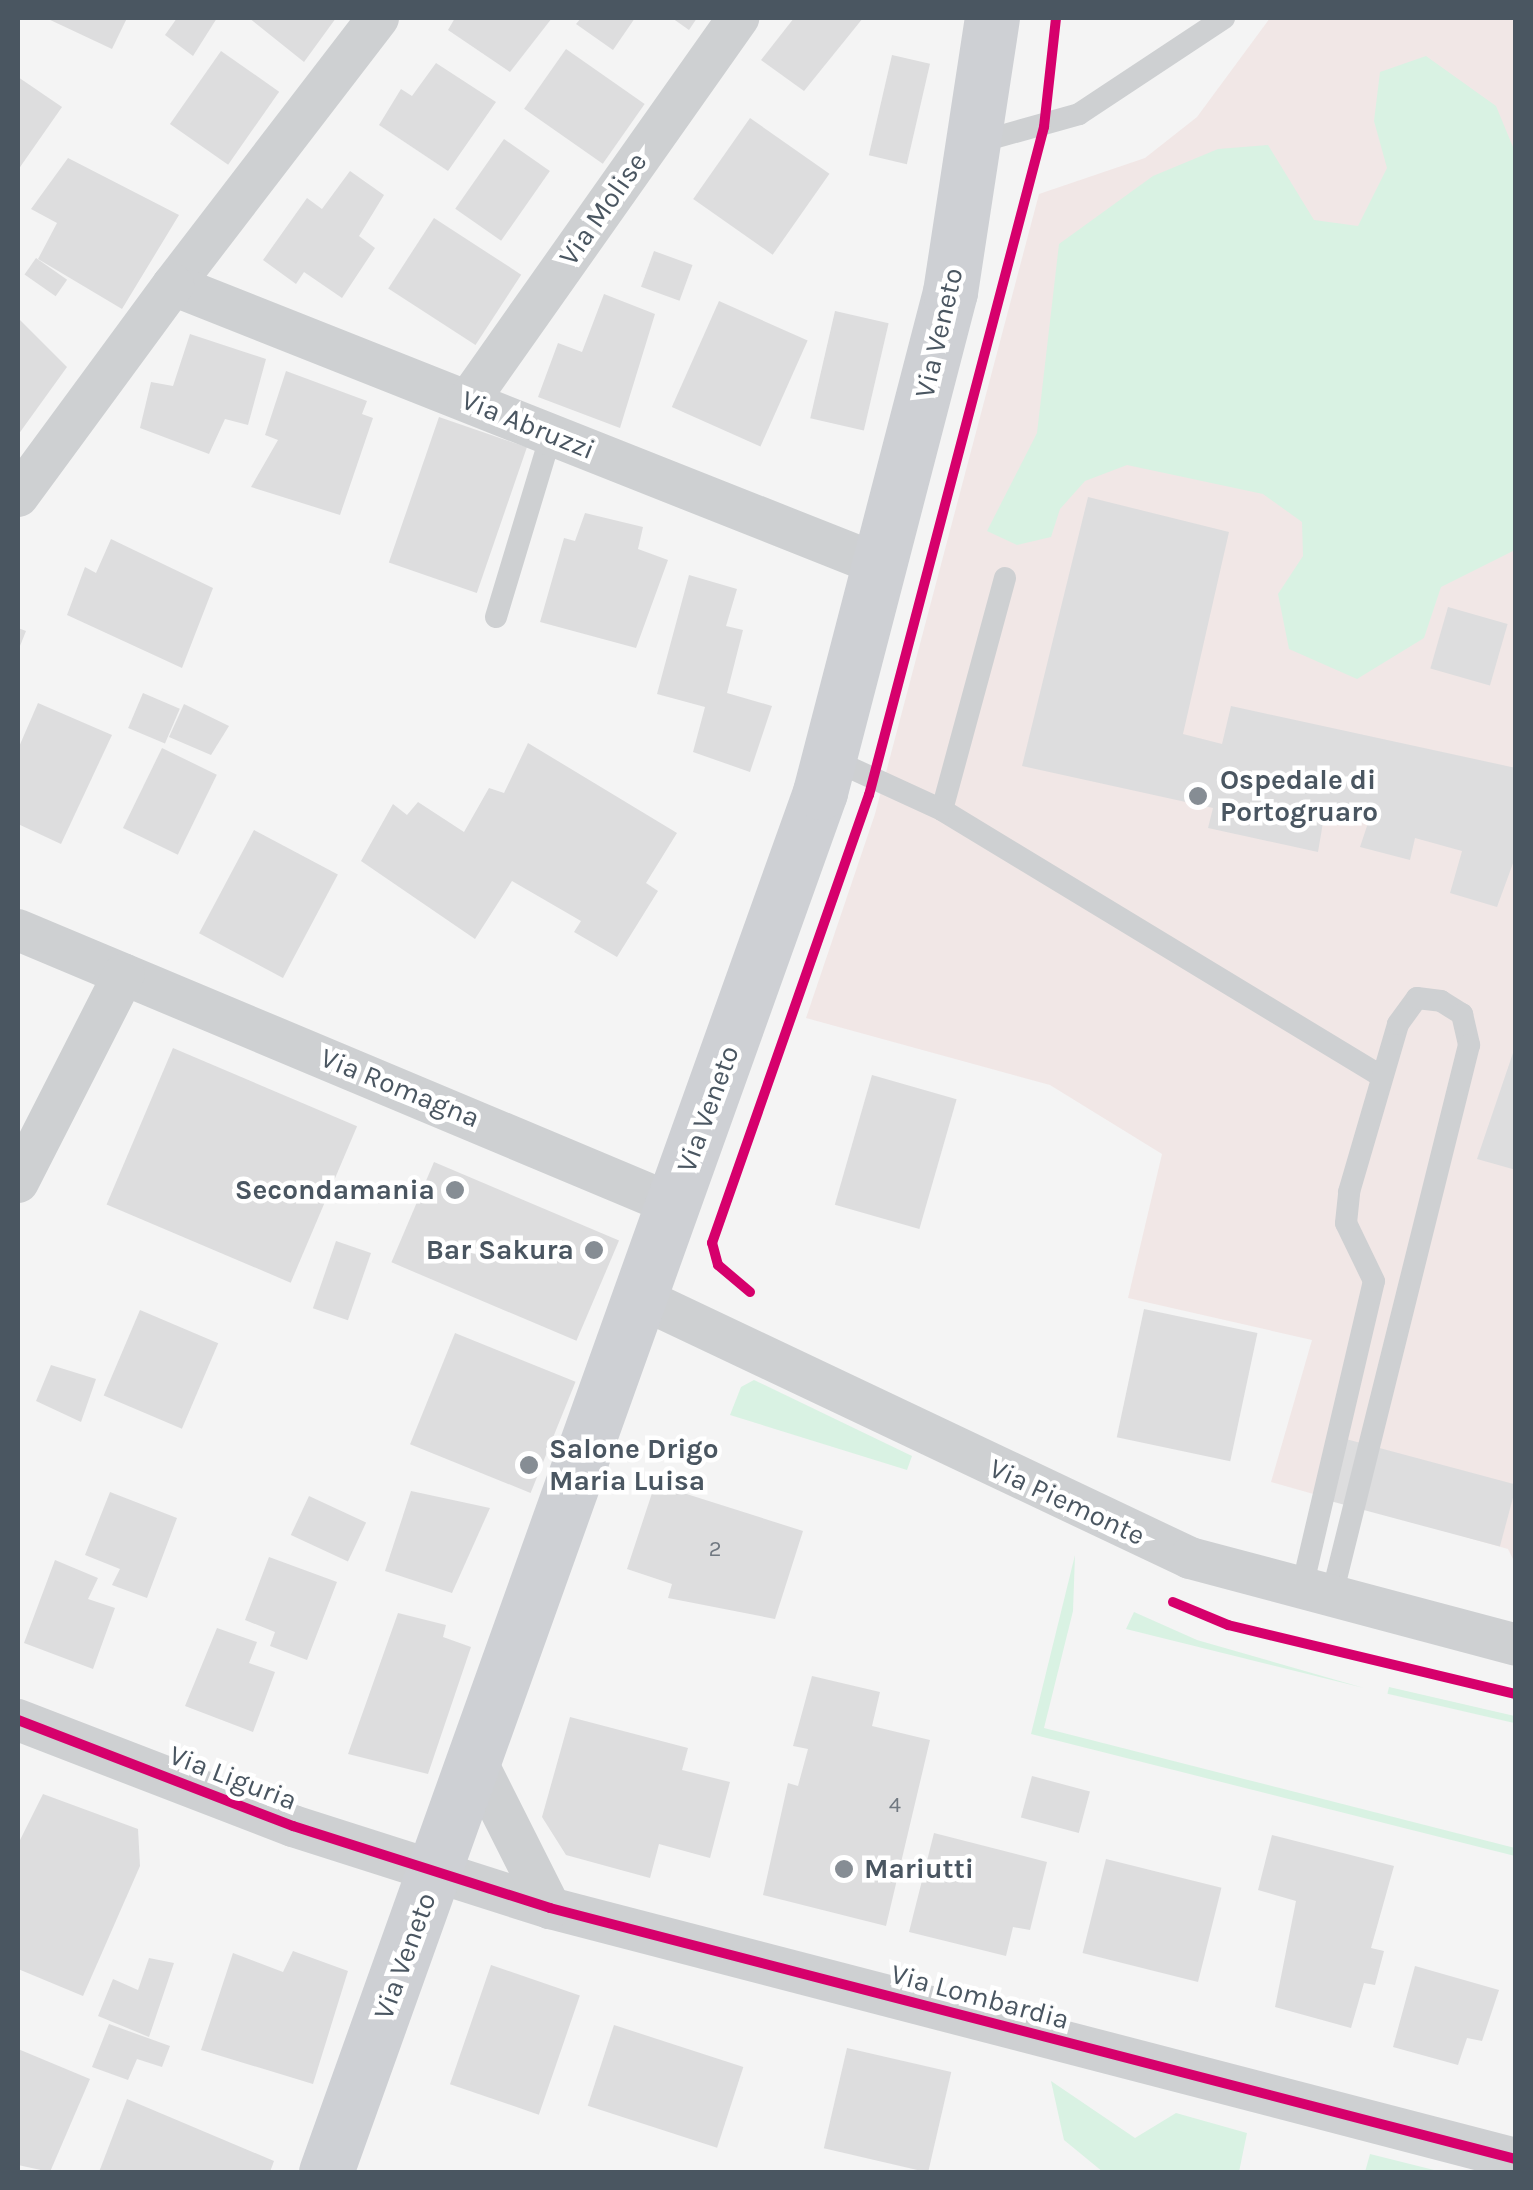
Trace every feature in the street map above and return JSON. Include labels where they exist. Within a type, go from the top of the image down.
[{"type":"main road","name":"Via Veneto","points":[[326,2172],[641,1298],[829,758],[882,566],[950,292],[992,18]]},
{"type":"street","points":[[18,496],[173,285],[378,18]]},
{"type":"street","name":"Via Molise","points":[[468,400],[738,18]]},
{"type":"street","name":"Via Abruzzi","points":[[173,285],[882,566]]},
{"type":"street","name":"Via Romagna","points":[[18,930],[674,1205]]},
{"type":"street","points":[[18,1182],[124,974]]},
{"type":"street","name":"Via Piemonte","points":[[641,1298],[1127,1532],[1316,1596],[1516,1645]]},
{"type":"street","name":"Via Liguria","points":[[18,1720],[435,1872]]},
{"type":"street","points":[[475,1759],[550,1908]]},
{"type":"street","name":"Via Lombardia","points":[[435,1872],[550,1908],[1516,2159]]},
{"type":"lane","points":[[976,142],[1080,114],[1224,18]]},
{"type":"lane","points":[[496,618],[551,436]]},
{"type":"lane","points":[[942,810],[1005,578]]},
{"type":"lane","points":[[829,758],[942,810],[1379,1076]]},
{"type":"lane","points":[[1417,998],[1462,1014],[1469,1044],[1316,1596],[1374,1281],[1346,1223],[1379,1076],[1417,998]]},
{"type":"shaded area","name":"Ospedale di Portogruaro","points":[[1270,18],[1515,18],[1515,1563],[1508,1549],[1271,1482],[1312,1340],[1128,1298],[1162,1154],[1050,1085],[806,1018],[875,814],[1039,194],[1145,158],[1197,117]]},
{"type":"green space","points":[[1426,56],[1496,106],[1515,152],[1515,550],[1441,587],[1424,638],[1357,679],[1289,649],[1278,594],[1303,556],[1302,522],[1263,494],[1127,465],[1085,481],[1060,509],[1051,537],[1017,545],[987,531],[1037,433],[1059,244],[1153,176],[1218,149],[1268,145],[1314,220],[1358,226],[1387,168],[1374,121],[1380,72]]},
{"type":"green space","points":[[754,1380],[912,1456],[907,1470],[730,1415],[741,1387]]},
{"type":"green space","points":[[1075,1555],[1073,1611],[1044,1728],[1515,1848],[1515,1856],[1031,1734]]},
{"type":"green space","points":[[1134,1612],[1197,1640],[1364,1688],[1126,1629]]},
{"type":"green space","points":[[1389,1687],[1515,1716],[1513,1723],[1387,1694]]},
{"type":"green space","points":[[1051,2081],[1135,2138],[1176,2113],[1247,2133],[1239,2172],[1103,2172],[1064,2140]]},
{"type":"green space","points":[[1370,2154],[1442,2172],[1365,2172]]},
{"type":"building","points":[[46,18],[127,18],[112,49]]},
{"type":"building","points":[[177,18],[217,18],[193,56],[165,35]]},
{"type":"building","points":[[249,18],[336,18],[304,62]]},
{"type":"building","points":[[455,18],[552,18],[510,72],[448,30]]},
{"type":"building","points":[[581,18],[635,18],[613,50],[576,24]]},
{"type":"building","points":[[672,18],[697,18],[689,30]]},
{"type":"building","points":[[794,18],[863,18],[804,91],[761,60]]},
{"type":"building","points":[[566,49],[645,104],[603,164],[524,109]]},
{"type":"building","points":[[221,51],[279,92],[228,165],[170,124]]},
{"type":"building","points":[[892,55],[930,64],[907,164],[869,155]]},
{"type":"building","points":[[436,63],[496,102],[448,171],[379,125],[401,89],[412,96]]},
{"type":"building","points":[[18,77],[62,107],[18,170]]},
{"type":"building","points":[[750,118],[829,174],[773,255],[693,199]]},
{"type":"building","points":[[504,139],[550,171],[501,241],[455,209]]},
{"type":"building","points":[[68,158],[179,215],[122,309],[38,259],[57,223],[31,209]]},
{"type":"building","points":[[350,171],[384,195],[359,236],[375,248],[342,298],[304,272],[296,284],[263,260],[307,198],[322,209]]},
{"type":"building","points":[[434,218],[521,275],[475,345],[388,288]]},
{"type":"building","points":[[654,251],[693,265],[680,301],[641,287]]},
{"type":"building","points":[[36,258],[67,280],[56,296],[25,274]]},
{"type":"building","points":[[604,294],[655,314],[620,428],[538,397],[558,343],[582,352]]},
{"type":"building","points":[[719,301],[808,340],[760,446],[672,407]]},
{"type":"building","points":[[835,311],[889,323],[864,431],[810,418]]},
{"type":"building","points":[[18,318],[67,367],[18,435]]},
{"type":"building","points":[[190,334],[266,359],[248,425],[225,419],[209,454],[140,428],[151,382],[173,386]]},
{"type":"building","points":[[286,371],[367,401],[362,414],[373,418],[340,515],[251,487],[278,440],[265,435]]},
{"type":"building","points":[[439,417],[527,447],[477,593],[389,563]]},
{"type":"building","points":[[1088,497],[1229,532],[1183,734],[1222,744],[1231,706],[1516,768],[1516,855],[1497,907],[1450,893],[1462,851],[1415,838],[1410,860],[1360,847],[1370,817],[1326,805],[1318,852],[1208,828],[1213,808],[1022,766]]},
{"type":"building","points":[[585,513],[643,527],[638,549],[668,560],[636,648],[540,622],[564,538],[575,541]]},
{"type":"building","points":[[111,539],[213,588],[182,668],[67,615],[85,567],[96,573]]},
{"type":"building","points":[[689,575],[737,589],[726,626],[743,630],[727,693],[772,706],[750,772],[693,752],[705,707],[657,694]]},
{"type":"building","points":[[1448,607],[1508,624],[1490,686],[1430,669]]},
{"type":"building","points":[[18,628],[26,631],[18,651]]},
{"type":"building","points":[[143,693],[180,709],[165,744],[128,728]]},
{"type":"building","points":[[38,703],[112,735],[61,844],[18,824],[18,749]]},
{"type":"building","points":[[184,704],[229,726],[211,755],[169,737]]},
{"type":"building","points":[[528,743],[677,833],[646,883],[658,891],[617,957],[574,932],[581,921],[512,881],[475,939],[361,861],[393,804],[407,815],[418,802],[464,832],[489,788],[504,793]]},
{"type":"building","points":[[162,748],[217,775],[178,855],[123,828]]},
{"type":"building","points":[[254,830],[338,875],[283,978],[199,933]]},
{"type":"building","points":[[1516,1047],[1516,1170],[1477,1159]]},
{"type":"building","points":[[173,1048],[357,1126],[291,1283],[107,1204]]},
{"type":"building","points":[[872,1075],[957,1099],[919,1229],[835,1205]]},
{"type":"building","points":[[434,1162],[619,1241],[576,1341],[391,1262]]},
{"type":"building","points":[[336,1241],[371,1253],[348,1320],[313,1308]]},
{"type":"building","points":[[1144,1309],[1257,1333],[1230,1461],[1117,1437]]},
{"type":"building","points":[[140,1310],[218,1343],[182,1429],[104,1396]]},
{"type":"building","points":[[455,1333],[576,1382],[531,1493],[410,1444]]},
{"type":"building","points":[[51,1365],[96,1379],[81,1422],[36,1401]]},
{"type":"building","points":[[1331,1435],[1516,1485],[1500,1547],[1314,1497]]},
{"type":"building","points":[[655,1484],[803,1531],[775,1619],[668,1598],[672,1584],[627,1569]]},
{"type":"building","points":[[411,1491],[490,1508],[452,1593],[385,1571]]},
{"type":"building","points":[[110,1492],[177,1518],[147,1598],[112,1585],[120,1569],[85,1555]]},
{"type":"building","points":[[309,1496],[366,1523],[348,1562],[291,1535]]},
{"type":"building","points":[[269,1557],[337,1582],[307,1660],[270,1646],[275,1632],[245,1620]]},
{"type":"building","points":[[55,1560],[98,1578],[88,1599],[115,1608],[93,1669],[24,1643]]},
{"type":"building","points":[[398,1613],[446,1625],[443,1637],[471,1647],[428,1774],[348,1754]]},
{"type":"building","points":[[217,1628],[257,1642],[249,1663],[275,1672],[253,1732],[185,1706]]},
{"type":"building","points":[[812,1676],[880,1692],[872,1726],[930,1740],[886,1926],[763,1895],[788,1783],[798,1786],[808,1749],[793,1746]]},
{"type":"building","points":[[570,1717],[688,1748],[682,1770],[730,1782],[710,1858],[659,1844],[650,1878],[566,1855],[542,1817]]},
{"type":"building","points":[[1032,1776],[1090,1792],[1079,1833],[1021,1818]]},
{"type":"building","points":[[43,1794],[138,1829],[140,1866],[83,1996],[18,1969],[18,1844]]},
{"type":"building","points":[[934,1833],[1047,1862],[1030,1930],[1013,1927],[1006,1956],[909,1932]]},
{"type":"building","points":[[1272,1835],[1394,1866],[1371,1948],[1384,1951],[1375,1985],[1364,1983],[1351,2028],[1275,2007],[1296,1901],[1258,1890]]},
{"type":"building","points":[[1106,1859],[1221,1888],[1198,1982],[1083,1953]]},
{"type":"building","points":[[293,1951],[348,1971],[313,2084],[201,2050],[233,1953],[283,1972]]},
{"type":"building","points":[[149,1958],[174,1963],[149,2037],[98,2016],[113,1979],[138,1990]]},
{"type":"building","points":[[491,1965],[580,1996],[539,2115],[450,2084]]},
{"type":"building","points":[[1415,1966],[1499,1990],[1482,2041],[1467,2038],[1458,2065],[1393,2047]]},
{"type":"building","points":[[109,2024],[170,2046],[162,2067],[137,2059],[128,2080],[92,2067]]},
{"type":"building","points":[[614,2025],[743,2067],[717,2148],[588,2106]]},
{"type":"building","points":[[847,2048],[951,2072],[928,2172],[824,2148]]},
{"type":"building","points":[[18,2049],[90,2079],[50,2172],[18,2165]]},
{"type":"building","points":[[127,2099],[274,2161],[270,2172],[99,2172]]},
{"type":"cycle path","points":[[750,1292],[718,1265],[712,1243],[869,795],[1044,127],[1056,18]]},
{"type":"cycle path","points":[[1173,1602],[1228,1625],[1516,1694]]},
{"type":"cycle path","points":[[18,1720],[293,1826],[550,1908],[1516,2159]]},
{"type":"place","name":"Ospedale di Portogruaro","points":[[1198,796]]},
{"type":"place","name":"Secondamania","points":[[455,1190]]},
{"type":"place","name":"Bar Sakura","points":[[594,1250]]},
{"type":"place","name":"Salone Drigo Maria Luisa","points":[[529,1465]]},
{"type":"place","name":"Mariutti","points":[[844,1869]]}]
